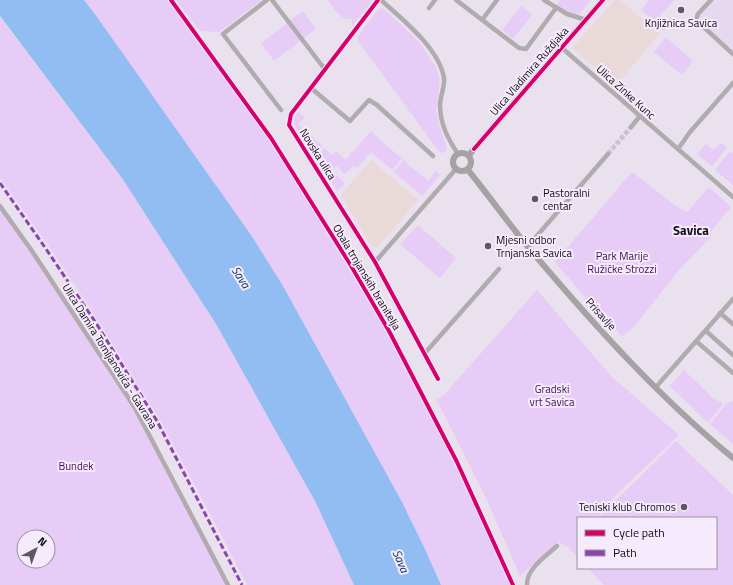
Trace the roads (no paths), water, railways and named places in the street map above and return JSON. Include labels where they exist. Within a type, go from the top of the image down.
[{"type":"street","points":[[267,0],[222,34],[281,110]]},
{"type":"street","points":[[272,0],[325,69]]},
{"type":"street","points":[[379,0],[417,34],[437,59],[444,79],[440,105],[442,120],[444,129],[458,154]]},
{"type":"street","name":"Novska ulica","points":[[375,262],[289,125],[290,114],[379,0]]},
{"type":"street","points":[[429,8],[435,0]]},
{"type":"street","points":[[456,0],[519,48],[526,49],[556,8]]},
{"type":"street","points":[[482,20],[497,0]]},
{"type":"street","points":[[544,0],[567,14],[586,20]]},
{"type":"street","points":[[552,6],[556,0]]},
{"type":"street","name":"Ulica Vladimira Ruždjaka","points":[[469,155],[603,0]]},
{"type":"street","points":[[711,0],[698,14],[696,20],[733,54]]},
{"type":"street","name":"Ulica Zinke Kunc","points":[[562,48],[733,197]]},
{"type":"street","points":[[678,150],[690,132],[733,82]]},
{"type":"street","points":[[311,88],[350,121],[369,100],[377,105],[433,156]]},
{"type":"street","points":[[630,127],[640,116]]},
{"type":"street","points":[[463,153],[469,155],[472,162],[468,170],[462,172],[456,169],[453,161],[458,154],[463,153]]},
{"type":"street","points":[[528,246],[608,154]]},
{"type":"street","points":[[438,379],[375,262],[456,169]]},
{"type":"street","name":"Prisavlje","points":[[468,170],[528,246],[620,351],[656,388],[707,436],[733,458]]},
{"type":"street","name":"Ulica Damira Tomljanovića - Gavrana","points":[[0,206],[32,251],[135,408],[228,585]]},
{"type":"street","points":[[425,353],[499,269]]},
{"type":"street","points":[[656,388],[733,299]]},
{"type":"street","points":[[720,313],[733,324]]},
{"type":"street","points":[[706,331],[733,355]]},
{"type":"street","points":[[696,341],[733,373]]},
{"type":"street","points":[[527,585],[527,579],[531,571],[557,546]]},
{"type":"water","name":"Sava","points":[[0,0],[84,0],[97,17],[251,235],[283,286],[402,502],[441,585],[354,585],[316,503],[216,324],[122,178],[0,16]]},
{"type":"tunnel","points":[[608,154],[631,127]]},
{"type":"place","name":"Knjižnica Savica","points":[[681,10]]},
{"type":"place","name":"Pastoralni centar","points":[[535,199]]},
{"type":"place","name":"Mjesni odbor Trnjanska Savica","points":[[488,246]]},
{"type":"place","name":"Teniski klub Chromos","points":[[684,507]]},
{"type":"district","name":"Savica","points":[[691,230]]},
{"type":"park label","name":"Park Marije Ružičke Strozzi","points":[[622,262]]},
{"type":"park label","name":"Gradski vrt Savica","points":[[552,395]]},
{"type":"park label","name":"Bundek","points":[[76,466]]}]
